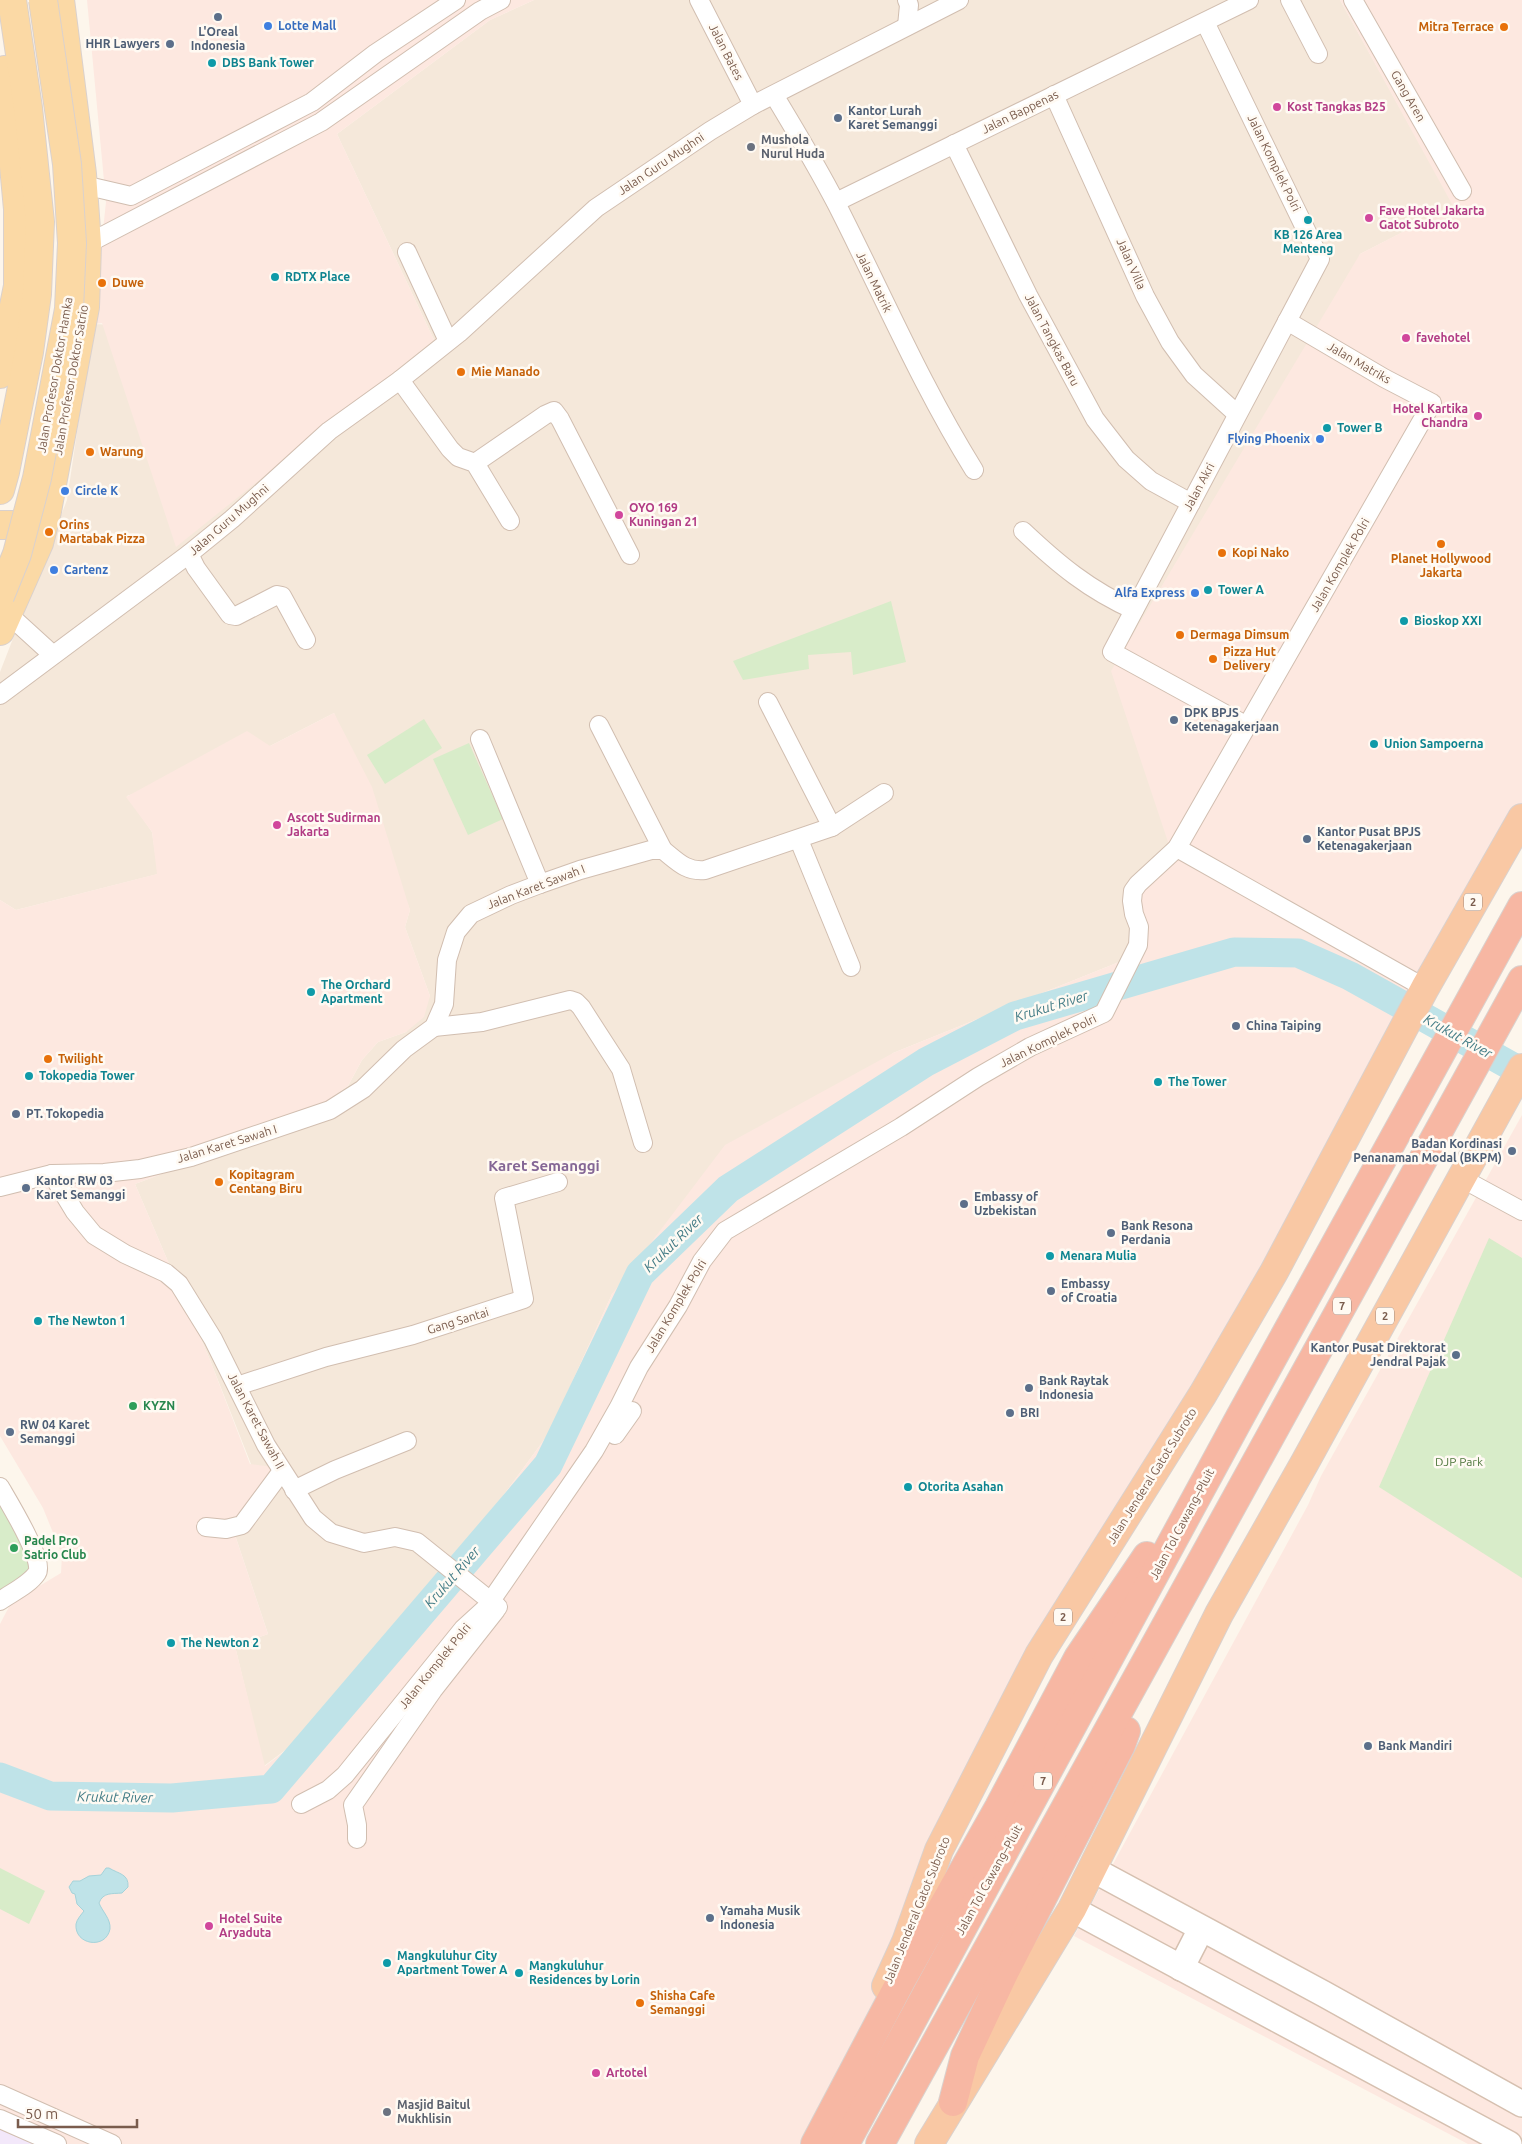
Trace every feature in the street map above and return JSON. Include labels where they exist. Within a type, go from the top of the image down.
[{"type":"highway","name":"Jalan Jenderal Gatot Subroto","points":[[802,2144],[885,1990],[906,1942],[939,1850],[1039,1655],[1208,1386],[1274,1272],[1369,1093],[1522,818]]},
{"type":"highway","name":"Jalan Tol Cawang–Pluit","points":[[845,2144],[1240,1417],[1522,906]]},
{"type":"highway","name":"7","points":[[880,2144],[1522,980]]},
{"type":"highway","name":"2","points":[[929,2144],[1072,1909],[1219,1614],[1304,1464],[1522,1068]]},
{"type":"highway","points":[[815,2144],[901,1981],[999,1807],[1078,1658],[1240,1417]]},
{"type":"highway","points":[[953,2102],[969,2048],[1003,1975],[1121,1745],[1153,1649]]},
{"type":"main road","points":[[0,490],[6,472],[29,352],[37,294],[40,222],[28,108],[12,0]]},
{"type":"main road","name":"Jalan Profesor Doktor Hamka","points":[[3,614],[38,478],[69,309],[72,243],[68,164],[43,0]]},
{"type":"main road","name":"Jalan Profesor Doktor Satrio","points":[[3,614],[39,543],[47,511],[86,307],[87,244],[82,174],[60,0]]},
{"type":"main road","points":[[0,42],[5,67],[18,209],[18,286],[0,374]]},
{"type":"main road","points":[[0,525],[16,525],[47,511]]},
{"type":"main road","points":[[1092,1870],[1324,1994],[1522,2104]]},
{"type":"main road","points":[[1072,1909],[1509,2144]]},
{"type":"main road","points":[[1181,1968],[1201,1929]]},
{"type":"street","points":[[82,174],[88,186],[131,196],[312,102],[376,53],[456,0]]},
{"type":"street","points":[[87,244],[321,122],[477,5],[500,0]]},
{"type":"street","name":"Jalan Bates","points":[[699,0],[753,105]]},
{"type":"street","points":[[907,0],[909,5],[907,26]]},
{"type":"street","name":"Jalan Guru Mughni","points":[[0,695],[189,554],[232,519],[329,431],[400,380],[448,342],[596,208],[710,131],[753,105],[959,0]]},
{"type":"street","name":"Jalan Bappenas","points":[[836,202],[1249,0]]},
{"type":"street","points":[[1290,0],[1318,54]]},
{"type":"street","name":"Gang Aren","points":[[1353,0],[1462,191]]},
{"type":"street","name":"Jalan Komplek Polri","points":[[1205,22],[1320,259],[1286,321]]},
{"type":"street","name":"Jalan Matrik","points":[[774,95],[836,202],[906,348],[946,425],[974,470]]},
{"type":"street","name":"Jalan Villa","points":[[1054,95],[1145,296],[1170,342],[1194,375],[1237,414]]},
{"type":"street","name":"Jalan Tangkas Baru","points":[[954,144],[1028,295],[1095,419],[1126,459],[1151,481],[1190,502]]},
{"type":"street","points":[[131,196],[128,204],[132,213],[141,216]]},
{"type":"street","points":[[407,252],[448,342]]},
{"type":"street","name":"Jalan Akri","points":[[1247,726],[1112,652],[1286,321]]},
{"type":"street","name":"Jalan Matriks","points":[[1286,321],[1384,378],[1432,403]]},
{"type":"street","points":[[400,380],[450,450],[458,457],[475,463],[510,521]]},
{"type":"street","name":"Jalan Komplek Polri","points":[[301,1804],[328,1790],[345,1775],[463,1629],[486,1608],[594,1451],[639,1367],[678,1306],[702,1261],[725,1232],[901,1127],[978,1077],[1030,1047],[1104,1013],[1138,945],[1139,927],[1134,914],[1133,891],[1138,884],[1177,848],[1432,403]]},
{"type":"street","points":[[475,463],[545,415],[554,411],[560,419],[630,555]]},
{"type":"street","points":[[1023,531],[1059,565],[1084,583],[1134,610]]},
{"type":"street","points":[[189,554],[196,568],[230,615],[236,616],[277,595],[282,596],[306,640]]},
{"type":"street","points":[[3,614],[53,655]]},
{"type":"street","points":[[768,702],[832,827]]},
{"type":"street","points":[[599,725],[663,850],[684,868],[694,871],[704,870],[799,840],[832,827],[884,793]]},
{"type":"street","points":[[480,738],[540,884]]},
{"type":"street","points":[[799,840],[851,967]]},
{"type":"street","points":[[1177,848],[1422,996]]},
{"type":"street","name":"Jalan Karet Sawah I","points":[[0,1187],[52,1174],[104,1173],[140,1169],[191,1157],[330,1110],[363,1089],[404,1049],[434,1027],[444,1004],[447,960],[456,932],[471,914],[481,908],[540,884],[618,858],[651,850],[663,850]]},
{"type":"street","points":[[434,1027],[482,1022],[570,1000],[576,1002],[621,1069],[643,1143]]},
{"type":"street","name":"Jalan Karet Sawah II","points":[[52,1174],[75,1212],[94,1235],[125,1254],[166,1273],[179,1284],[213,1339],[266,1446],[313,1518],[331,1533],[364,1543],[395,1537],[417,1542],[491,1601]]},
{"type":"street","points":[[1461,1178],[1522,1211]]},
{"type":"street","name":"Gang Santai","points":[[237,1386],[316,1360],[412,1335],[524,1299],[504,1198],[558,1182]]},
{"type":"street","points":[[357,1839],[357,1825],[353,1805],[434,1690],[491,1601],[632,1411]]},
{"type":"street","points":[[294,1490],[335,1470],[407,1441]]},
{"type":"street","points":[[206,1527],[226,1529],[242,1525],[282,1471]]},
{"type":"street","points":[[0,1487],[30,1542],[39,1564],[38,1572],[28,1582],[0,1601]]},
{"type":"street","points":[[0,2094],[112,2144]]},
{"type":"street","points":[[0,2119],[56,2144]]},
{"type":"shaded area","points":[[87,0],[534,0],[490,20],[337,134],[434,340],[176,547],[102,323],[93,324],[106,202]]},
{"type":"shaded area","points":[[534,0],[1340,0],[1454,206],[1360,254],[1169,845],[1129,958],[893,1053],[612,1294],[549,1433],[355,1698],[264,1766],[235,1646],[268,1634],[233,1529],[251,1464],[210,1360],[135,1184],[293,1125],[348,1086],[362,1060],[378,1042],[406,1032],[430,996],[405,927],[410,910],[334,713],[270,746],[127,796],[152,832],[158,874],[16,910],[0,900],[0,672],[67,500],[93,324],[434,340],[337,134],[490,20]]},
{"type":"shaded area","points":[[1340,0],[1522,0],[1522,818],[1042,1651],[885,1990],[802,2144],[0,2144],[0,1624],[11,1603],[61,1573],[62,1555],[43,1508],[0,1436],[0,900],[16,910],[157,874],[152,832],[126,797],[247,731],[270,746],[334,713],[372,787],[410,910],[405,927],[430,996],[424,1017],[406,1032],[378,1042],[362,1060],[348,1086],[293,1125],[135,1184],[210,1360],[250,1464],[289,1469],[261,1514],[233,1529],[268,1634],[235,1646],[265,1766],[355,1698],[549,1433],[612,1294],[725,1145],[893,1053],[1129,958],[1129,885],[1169,845],[1111,671],[1360,254],[1453,206]]},
{"type":"shaded area","points":[[1522,1115],[1522,2144],[1468,2144],[1074,1936],[1308,1505],[1321,1476]]},
{"type":"shaded area","points":[[0,2125],[41,2144],[0,2144]]},
{"type":"green space","points":[[891,601],[906,662],[853,675],[851,652],[808,655],[809,669],[743,680],[733,661]]},
{"type":"green space","points":[[424,719],[442,748],[385,784],[367,755]]},
{"type":"green space","points":[[469,743],[503,819],[468,835],[433,759]]},
{"type":"green space","name":"DJP Park","points":[[1489,1238],[1522,1258],[1522,1578],[1379,1487]]},
{"type":"green space","name":"Padel Pro Satrio Club","points":[[0,1496],[36,1564],[30,1572],[0,1594]]},
{"type":"green space","points":[[0,1868],[45,1891],[29,1924],[0,1909]]},
{"type":"water","points":[[106,1868],[125,1877],[128,1887],[122,1893],[108,1894],[101,1899],[99,1903],[108,1918],[110,1929],[103,1940],[91,1942],[80,1937],[77,1931],[76,1924],[84,1911],[77,1904],[75,1894],[72,1893],[69,1887],[73,1881],[80,1881],[89,1876],[101,1875]]},
{"type":"waterway","name":"Krukut River","points":[[0,1777],[50,1796],[172,1798],[271,1789],[548,1465],[640,1274],[728,1189],[926,1062],[1015,1016],[1234,952],[1298,953],[1350,976],[1522,1072]]},
{"type":"place","name":"L'Oreal Indonesia","points":[[218,17]]},
{"type":"place","name":"Lotte Mall","points":[[268,26]]},
{"type":"place","name":"Mitra Terrace","points":[[1504,27]]},
{"type":"place","name":"HHR Lawyers","points":[[170,44]]},
{"type":"place","name":"DBS Bank Tower","points":[[212,63]]},
{"type":"place","name":"Kost Tangkas B25","points":[[1277,107]]},
{"type":"place","name":"Kantor Lurah Karet Semanggi","points":[[838,118]]},
{"type":"place","name":"Mushola Nurul Huda","points":[[751,147]]},
{"type":"place","name":"Fave Hotel Jakarta Gatot Subroto","points":[[1369,218]]},
{"type":"place","name":"KB 126 Area Menteng","points":[[1308,220]]},
{"type":"place","name":"RDTX Place","points":[[275,277]]},
{"type":"place","name":"Duwe","points":[[102,283]]},
{"type":"place","name":"favehotel","points":[[1406,338]]},
{"type":"place","name":"Mie Manado","points":[[461,372]]},
{"type":"place","name":"Hotel Kartika Chandra","points":[[1478,416]]},
{"type":"place","name":"Tower B","points":[[1327,428]]},
{"type":"place","name":"Flying Phoenix","points":[[1320,439]]},
{"type":"place","name":"Warung","points":[[90,452]]},
{"type":"place","name":"Circle K","points":[[65,491]]},
{"type":"place","name":"OYO 169 Kuningan 21","points":[[619,515]]},
{"type":"place","name":"Orins Martabak Pizza","points":[[49,532]]},
{"type":"place","name":"Planet Hollywood Jakarta","points":[[1441,544]]},
{"type":"place","name":"Kopi Nako","points":[[1222,553]]},
{"type":"place","name":"Cartenz","points":[[54,570]]},
{"type":"place","name":"Tower A","points":[[1208,590]]},
{"type":"place","name":"Alfa Express","points":[[1195,593]]},
{"type":"place","name":"Bioskop XXI","points":[[1404,621]]},
{"type":"place","name":"Dermaga Dimsum","points":[[1180,635]]},
{"type":"place","name":"Pizza Hut Delivery","points":[[1213,659]]},
{"type":"place","name":"DPK BPJS Ketenagakerjaan","points":[[1174,720]]},
{"type":"place","name":"Union Sampoerna","points":[[1374,744]]},
{"type":"place","name":"Ascott Sudirman Jakarta","points":[[277,825]]},
{"type":"place","name":"Kantor Pusat BPJS Ketenagakerjaan","points":[[1307,839]]},
{"type":"place","name":"The Orchard Apartment","points":[[311,992]]},
{"type":"place","name":"China Taiping","points":[[1236,1026]]},
{"type":"place","name":"Twilight","points":[[48,1059]]},
{"type":"place","name":"Tokopedia Tower","points":[[29,1076]]},
{"type":"place","name":"The Tower","points":[[1158,1082]]},
{"type":"place","name":"PT. Tokopedia","points":[[16,1114]]},
{"type":"place","name":"Badan Kordinasi Penanaman Modal (BKPM)","points":[[1512,1151]]},
{"type":"place","name":"Kopitagram Centang Biru","points":[[219,1182]]},
{"type":"place","name":"Kantor RW 03 Karet Semanggi","points":[[26,1188]]},
{"type":"place","name":"Embassy of Uzbekistan","points":[[964,1204]]},
{"type":"place","name":"Bank Resona Perdania","points":[[1111,1233]]},
{"type":"place","name":"Menara Mulia","points":[[1050,1256]]},
{"type":"place","name":"Embassy of Croatia","points":[[1051,1291]]},
{"type":"place","name":"The Newton 1","points":[[38,1321]]},
{"type":"place","name":"Kantor Pusat Direktorat Jendral Pajak","points":[[1456,1355]]},
{"type":"place","name":"Bank Raytak Indonesia","points":[[1029,1388]]},
{"type":"place","name":"KYZN","points":[[133,1406]]},
{"type":"place","name":"BRI","points":[[1010,1413]]},
{"type":"place","name":"RW 04 Karet Semanggi","points":[[10,1432]]},
{"type":"place","name":"Otorita Asahan","points":[[908,1487]]},
{"type":"place","name":"Padel Pro Satrio Club","points":[[14,1548]]},
{"type":"place","name":"The Newton 2","points":[[171,1643]]},
{"type":"place","name":"Bank Mandiri","points":[[1368,1746]]},
{"type":"place","name":"Yamaha Musik Indonesia","points":[[710,1918]]},
{"type":"place","name":"Hotel Suite Aryaduta","points":[[209,1926]]},
{"type":"place","name":"Mangkuluhur City Apartment Tower A","points":[[387,1963]]},
{"type":"place","name":"Mangkuluhur Residences by Lorin","points":[[519,1973]]},
{"type":"place","name":"Shisha Cafe Semanggi","points":[[640,2003]]},
{"type":"place","name":"Artotel","points":[[596,2073]]},
{"type":"place","name":"Masjid Baitul Mukhlisin","points":[[387,2112]]},
{"type":"district","name":"Karet Semanggi","points":[[544,1166]]}]
